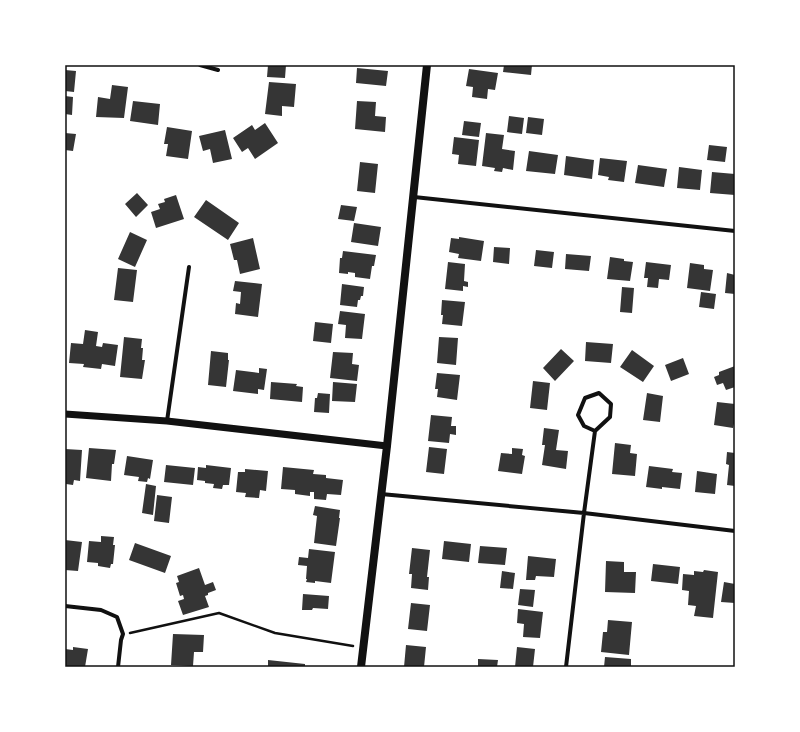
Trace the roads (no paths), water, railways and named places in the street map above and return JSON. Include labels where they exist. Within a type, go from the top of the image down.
[{"type":"main road","points":[[361,667],[414,197],[427,65]]},
{"type":"street","points":[[200,65],[218,70]]},
{"type":"street","points":[[414,197],[735,231]]},
{"type":"street","points":[[167,421],[189,267]]},
{"type":"street","points":[[566,667],[594,432],[610,418],[612,404],[599,393],[585,398],[578,414],[584,426],[594,432]]},
{"type":"street","points":[[65,414],[167,421],[386,446]]},
{"type":"street","points":[[381,494],[584,513],[735,531]]},
{"type":"street","points":[[65,606],[101,610],[117,617],[123,634],[118,667]]}]
